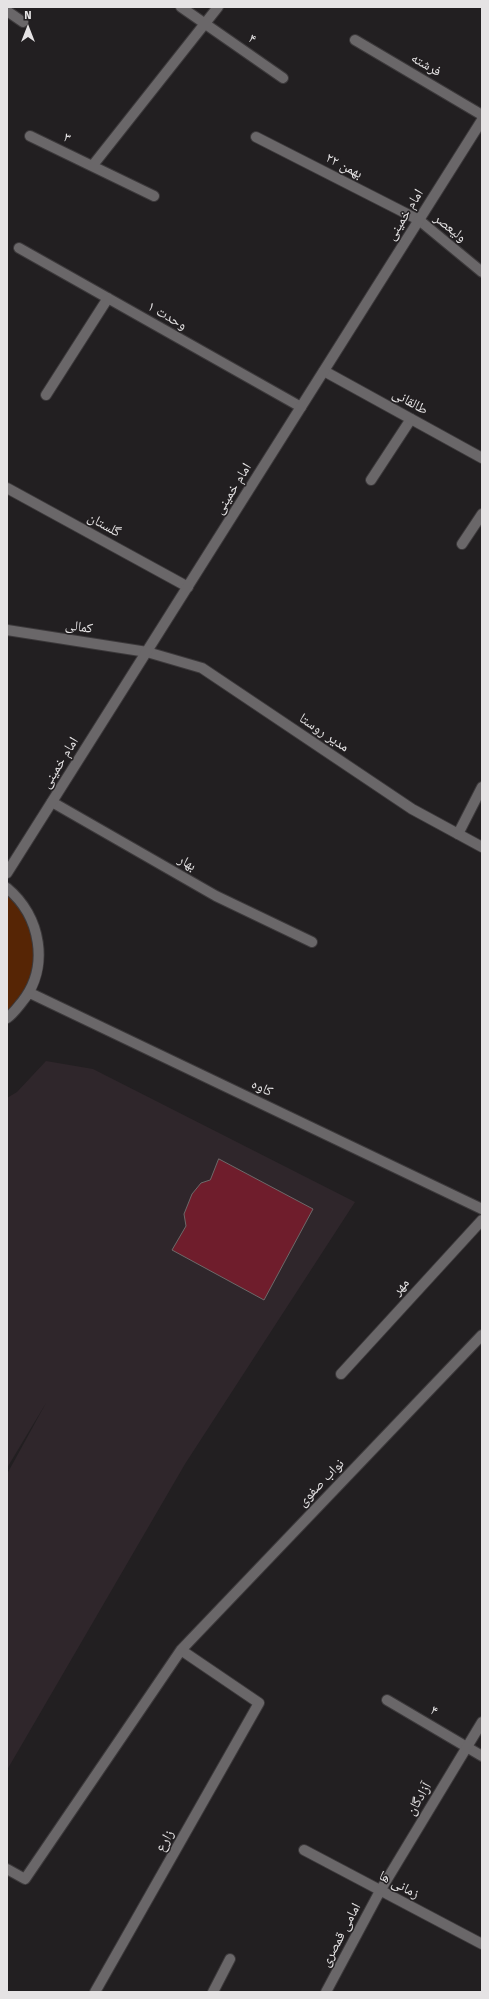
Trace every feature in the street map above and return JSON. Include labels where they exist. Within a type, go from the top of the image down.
[{"type":"street","name":"۴","points":[[180,7],[283,78]]},
{"type":"street","points":[[93,165],[218,7]]},
{"type":"street","points":[[7,11],[23,22]]},
{"type":"street","name":"فرشته","points":[[355,40],[482,115]]},
{"type":"street","name":"امام خمینی","points":[[7,873],[482,120]]},
{"type":"street","name":"۳","points":[[30,136],[93,165],[154,196]]},
{"type":"street","name":"۲۲ بهمن","points":[[256,137],[419,220]]},
{"type":"street","name":"ولیعصر","points":[[419,220],[482,272]]},
{"type":"street","name":"وحدت ۱","points":[[19,248],[301,407]]},
{"type":"street","points":[[46,396],[108,298]]},
{"type":"street","name":"طالقانی","points":[[324,371],[482,458]]},
{"type":"street","points":[[371,480],[411,419]]},
{"type":"street","name":"گلستان","points":[[7,488],[188,587]]},
{"type":"street","points":[[462,544],[482,514]]},
{"type":"street","name":"کمالی","points":[[7,630],[147,652]]},
{"type":"street","name":"مدیر روستا","points":[[147,652],[202,668],[412,809],[482,847]]},
{"type":"street","points":[[458,834],[482,788]]},
{"type":"street","name":"بهار","points":[[52,802],[216,896],[312,942]]},
{"type":"street","points":[[7,888],[17,896],[29,913],[37,932],[38,960],[37,973],[30,992],[7,1018]]},
{"type":"street","name":"کاوه","points":[[30,992],[482,1209]]},
{"type":"street","name":"مهر","points":[[341,1374],[482,1220]]},
{"type":"street","name":"نواب صفوی","points":[[7,1869],[25,1879],[181,1650],[482,1335]]},
{"type":"street","name":"زارع","points":[[95,1992],[259,1703],[181,1650]]},
{"type":"street","name":"۴","points":[[387,1700],[467,1747]]},
{"type":"street","name":"آزادگان","points":[[380,1891],[482,1722]]},
{"type":"street","points":[[467,1747],[482,1756]]},
{"type":"street","name":"زمانی ها","points":[[304,1850],[482,1944]]},
{"type":"street","name":"امامی قمصری","points":[[326,1992],[380,1891]]},
{"type":"street","points":[[213,1992],[230,1959]]},
{"type":"shaded area","points":[[7,891],[27,914],[38,967],[7,1020]]},
{"type":"shaded area","points":[[46,1061],[93,1069],[355,1202],[185,1464],[7,1770],[7,1474],[46,1403],[7,1468],[7,1098],[17,1092]]},
{"type":"building","points":[[219,1159],[313,1209],[264,1300],[172,1250],[186,1226],[184,1214],[192,1194],[201,1183],[210,1180]]}]
